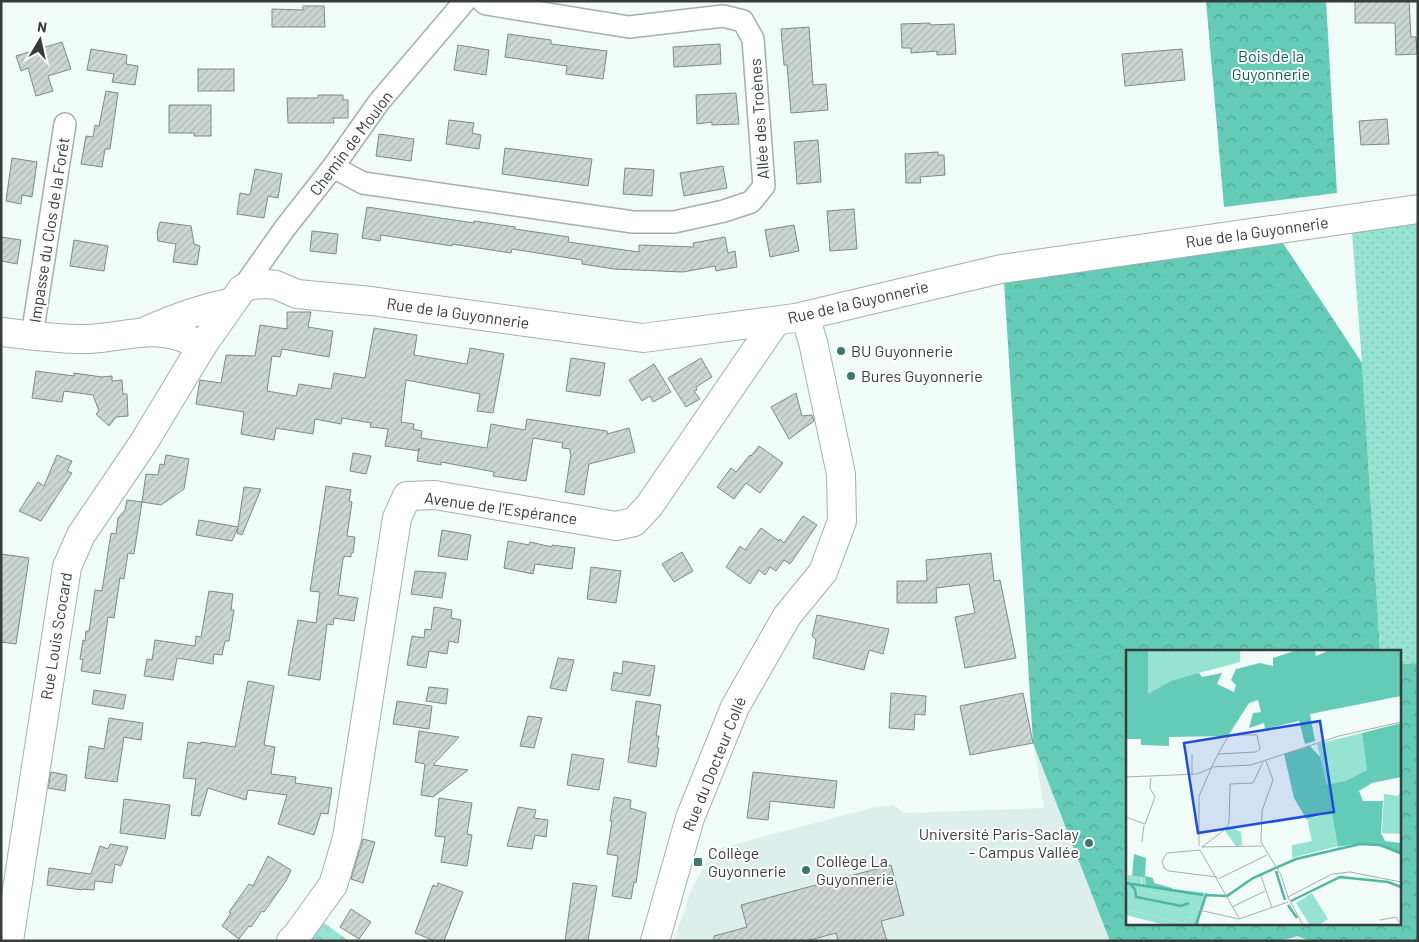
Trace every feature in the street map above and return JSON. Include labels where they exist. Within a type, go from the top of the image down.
[{"type":"street","name":"Chemin de Moulon","points":[[233,302],[285,228],[333,167],[379,102],[465,1]]},
{"type":"street","name":"Allée des Troènes","points":[[333,167],[363,183],[633,222],[674,222],[724,212],[751,202],[764,186],[753,39],[744,21],[723,16],[629,27],[486,4],[482,1]]},
{"type":"street","name":"Impasse du Clos de la Forêt","points":[[32,336],[65,124]]},
{"type":"street","name":"Rue de la Guyonnerie","points":[[144,331],[168,320],[214,306],[233,302],[240,306],[255,301],[281,299],[286,290],[643,338],[805,316],[1001,269],[1418,209]]},
{"type":"street","points":[[263,260],[286,290]]},
{"type":"street","name":"Rue Louis Scocard","points":[[9,941],[66,567],[80,534],[144,442],[202,346],[233,302]]},
{"type":"street","name":"Rue du Docteur Collé","points":[[655,941],[690,818],[735,707],[787,616],[823,572],[842,521],[841,474],[813,342],[805,316]]},
{"type":"street","name":"Avenue de l'Espérance","points":[[291,941],[333,885],[347,838],[397,518],[407,496],[434,495],[616,526],[634,522],[649,506],[776,321]]},
{"type":"street","points":[[1,332],[32,336],[88,339],[144,331],[184,337],[202,346]]},
{"type":"shaded area","points":[[1034,747],[1126,919],[1126,924],[1401,924],[1418,941],[674,941],[691,890],[713,850],[875,807],[894,805],[904,813],[1044,808]]},
{"type":"green space","name":"Bois de la Guyonnerie","points":[[1206,1],[1326,1],[1337,193],[1224,207]]},
{"type":"green space","points":[[1418,222],[1418,663],[1402,664],[1402,650],[1380,650],[1352,232]]},
{"type":"green space","points":[[1281,240],[1362,363],[1380,650],[1126,650],[1126,924],[1402,924],[1402,664],[1418,663],[1418,941],[1311,941],[1297,936],[1281,941],[1110,941],[1033,743],[1004,281]]},
{"type":"green space","points":[[320,920],[349,941],[304,941]]},
{"type":"building","points":[[1355,1],[1409,1],[1411,37],[1416,37],[1417,54],[1396,55],[1395,23],[1355,23]]},
{"type":"building","points":[[303,6],[324,6],[325,27],[272,27],[272,9],[303,10]]},
{"type":"building","points":[[930,23],[930,25],[954,24],[956,54],[937,55],[937,51],[911,53],[911,48],[902,48],[901,24]]},
{"type":"building","points":[[809,27],[813,85],[826,84],[828,110],[791,113],[787,65],[784,65],[781,29]]},
{"type":"building","points":[[508,34],[551,40],[551,44],[607,51],[603,79],[566,74],[567,66],[505,57]]},
{"type":"building","points":[[62,42],[71,69],[48,76],[53,91],[36,96],[28,68],[21,71],[16,56]]},
{"type":"building","points":[[720,44],[721,64],[674,67],[673,47]]},
{"type":"building","points":[[458,45],[489,50],[486,75],[454,70]]},
{"type":"building","points":[[91,49],[127,55],[126,64],[138,66],[135,85],[112,82],[114,74],[87,70]]},
{"type":"building","points":[[1182,49],[1185,80],[1125,86],[1122,54]]},
{"type":"building","points":[[198,69],[234,69],[234,91],[198,91]]},
{"type":"building","points":[[106,91],[118,93],[110,149],[105,149],[102,167],[81,164],[86,136],[93,137],[95,125],[99,126]]},
{"type":"building","points":[[736,93],[739,124],[712,125],[712,122],[697,124],[696,95]]},
{"type":"building","points":[[318,95],[343,95],[343,100],[348,100],[348,118],[333,118],[334,123],[288,123],[287,98],[318,98]]},
{"type":"building","points":[[169,105],[211,105],[211,136],[194,136],[194,133],[169,133]]},
{"type":"building","points":[[1387,119],[1389,144],[1361,145],[1359,121]]},
{"type":"building","points":[[449,120],[474,123],[472,133],[481,135],[479,149],[446,144]]},
{"type":"building","points":[[379,134],[414,139],[411,161],[376,156]]},
{"type":"building","points":[[818,140],[821,182],[797,184],[794,142]]},
{"type":"building","points":[[505,148],[592,159],[588,186],[502,174]]},
{"type":"building","points":[[938,152],[938,155],[944,155],[945,175],[920,177],[921,183],[906,183],[905,154]]},
{"type":"building","points":[[12,158],[37,162],[32,197],[22,195],[21,204],[6,201]]},
{"type":"building","points":[[723,166],[727,188],[684,196],[680,173]]},
{"type":"building","points":[[625,168],[654,170],[652,196],[623,194]]},
{"type":"building","points":[[255,169],[282,174],[278,198],[268,196],[264,218],[237,214],[240,193],[250,195]]},
{"type":"building","points":[[367,207],[474,223],[474,221],[515,227],[515,229],[569,237],[568,242],[639,252],[639,245],[694,247],[693,243],[725,237],[728,253],[735,251],[737,267],[716,271],[715,266],[683,272],[614,269],[582,264],[582,260],[512,249],[511,253],[381,235],[380,241],[362,238]]},
{"type":"building","points":[[854,209],[857,249],[830,251],[827,211]]},
{"type":"building","points":[[160,222],[191,226],[194,244],[200,246],[197,265],[173,262],[176,244],[158,241],[157,232]]},
{"type":"building","points":[[794,225],[799,251],[770,257],[765,230]]},
{"type":"building","points":[[312,231],[338,234],[336,254],[310,251]]},
{"type":"building","points":[[1,237],[21,240],[17,264],[1,261]]},
{"type":"building","points":[[74,240],[108,246],[104,271],[70,266]]},
{"type":"building","points":[[287,312],[311,312],[308,327],[333,331],[329,357],[282,349],[280,357],[272,356],[267,391],[296,396],[299,384],[331,389],[334,373],[365,378],[374,328],[417,335],[414,355],[467,364],[470,348],[504,354],[493,413],[477,411],[480,394],[406,380],[401,422],[414,424],[413,429],[422,431],[421,438],[487,448],[491,424],[525,430],[527,419],[607,431],[607,434],[629,428],[635,452],[589,464],[584,495],[565,492],[571,454],[570,449],[562,448],[563,443],[533,438],[526,481],[493,476],[494,472],[441,462],[441,465],[417,461],[419,451],[385,446],[388,429],[370,427],[371,423],[342,418],[341,424],[315,419],[313,434],[276,428],[274,440],[241,434],[244,412],[196,404],[200,380],[221,383],[226,355],[255,356],[260,325],[287,329]]},
{"type":"building","points":[[571,358],[605,363],[600,396],[566,391]]},
{"type":"building","points":[[701,358],[712,377],[696,387],[697,390],[694,391],[700,399],[686,407],[668,378]]},
{"type":"building","points":[[654,364],[671,392],[653,402],[650,396],[642,401],[629,380]]},
{"type":"building","points":[[36,371],[74,376],[74,373],[102,377],[112,376],[112,381],[122,380],[123,394],[127,394],[128,416],[116,417],[109,426],[96,414],[99,411],[93,395],[64,391],[62,402],[32,398]]},
{"type":"building","points":[[796,393],[802,416],[812,415],[814,421],[789,439],[771,407]]},
{"type":"building","points":[[759,446],[783,463],[760,493],[746,483],[734,499],[717,487],[731,468],[736,472]]},
{"type":"building","points":[[353,453],[371,456],[366,474],[350,471]]},
{"type":"building","points":[[57,455],[72,461],[67,471],[72,473],[41,521],[19,511],[38,482],[44,486]]},
{"type":"building","points":[[166,455],[189,459],[184,489],[161,505],[142,502],[146,474],[158,475],[160,464],[164,465]]},
{"type":"building","points":[[326,486],[351,490],[349,501],[352,502],[347,536],[355,537],[351,557],[345,556],[343,559],[338,595],[358,598],[354,621],[334,618],[333,625],[327,624],[320,680],[288,675],[298,620],[316,623],[320,592],[310,591]]},
{"type":"building","points":[[244,487],[261,489],[242,535],[237,533],[238,528],[232,541],[196,535],[199,520],[238,527]]},
{"type":"building","points":[[127,500],[142,502],[134,554],[128,553],[124,579],[120,578],[114,618],[108,617],[100,674],[81,671],[83,660],[80,659],[83,640],[85,641],[86,631],[89,631],[95,590],[102,591],[111,533],[116,534],[118,518],[125,510]]},
{"type":"building","points":[[803,516],[817,525],[790,564],[784,560],[776,571],[770,567],[765,575],[759,570],[750,584],[726,567],[740,546],[745,550],[761,528],[784,543]]},
{"type":"building","points":[[442,530],[471,535],[467,560],[438,556]]},
{"type":"building","points":[[508,541],[529,545],[530,542],[552,547],[552,545],[575,548],[572,569],[535,564],[533,574],[504,568]]},
{"type":"building","points":[[682,552],[693,571],[674,582],[662,564]]},
{"type":"building","points":[[991,553],[994,581],[1000,580],[1016,658],[965,668],[955,617],[975,613],[969,584],[936,588],[937,603],[897,603],[897,581],[927,581],[926,560]]},
{"type":"building","points":[[1,554],[29,558],[16,644],[1,642]]},
{"type":"building","points":[[591,567],[621,571],[616,603],[587,599]]},
{"type":"building","points":[[415,571],[446,573],[442,598],[411,594]]},
{"type":"building","points":[[209,591],[233,594],[231,610],[234,610],[229,641],[225,641],[222,655],[214,654],[213,664],[177,658],[173,680],[144,676],[147,659],[152,660],[155,640],[195,646],[196,636],[201,637]]},
{"type":"building","points":[[434,607],[452,610],[451,618],[461,620],[458,643],[449,641],[447,654],[429,651],[426,668],[407,665],[412,636],[424,638],[425,629],[431,630]]},
{"type":"building","points":[[817,615],[889,629],[883,654],[869,650],[864,670],[813,658],[816,640],[812,636]]},
{"type":"building","points":[[558,658],[574,660],[566,691],[550,688]]},
{"type":"building","points":[[623,661],[655,666],[650,696],[611,690],[614,672],[622,674]]},
{"type":"building","points":[[248,681],[274,686],[264,745],[275,747],[271,774],[296,777],[295,783],[332,788],[328,814],[321,813],[314,835],[278,824],[287,795],[248,790],[246,800],[208,788],[200,816],[191,815],[196,779],[183,778],[188,742],[235,747]]},
{"type":"building","points":[[429,687],[448,689],[446,704],[426,701]]},
{"type":"building","points":[[94,690],[126,695],[123,709],[92,704]]},
{"type":"building","points":[[891,693],[926,696],[925,715],[915,714],[914,730],[889,728]]},
{"type":"building","points":[[1023,693],[1033,743],[970,755],[960,706]]},
{"type":"building","points":[[397,701],[432,706],[429,729],[393,724]]},
{"type":"building","points":[[636,701],[661,705],[656,736],[659,736],[657,748],[659,748],[656,767],[628,762]]},
{"type":"building","points":[[528,716],[542,718],[534,748],[520,746]]},
{"type":"building","points":[[109,718],[143,723],[141,740],[124,737],[117,782],[85,778],[89,746],[104,749]]},
{"type":"building","points":[[419,731],[459,737],[433,765],[468,770],[433,797],[421,795],[425,764],[415,762]]},
{"type":"building","points":[[572,754],[604,759],[599,790],[567,785]]},
{"type":"building","points":[[51,772],[67,775],[65,791],[48,788]]},
{"type":"building","points":[[753,772],[837,781],[834,808],[770,801],[768,820],[747,818]]},
{"type":"building","points":[[614,797],[631,800],[630,808],[646,813],[636,883],[634,882],[631,899],[612,896],[618,856],[607,854]]},
{"type":"building","points":[[439,798],[472,803],[467,834],[472,835],[467,866],[441,862],[445,837],[435,836]]},
{"type":"building","points":[[124,799],[170,805],[165,839],[120,833]]},
{"type":"building","points":[[518,807],[536,810],[534,818],[548,820],[546,837],[535,835],[532,849],[507,846]]},
{"type":"building","points":[[363,839],[375,842],[363,883],[351,879]]},
{"type":"building","points":[[110,844],[128,847],[121,866],[115,864],[112,883],[95,881],[94,890],[47,885],[49,868],[91,874],[100,846],[108,849]]},
{"type":"building","points":[[268,856],[291,870],[286,881],[264,912],[262,911],[251,927],[249,926],[239,939],[222,926],[231,913],[229,912],[249,884],[253,886]]},
{"type":"building","points":[[891,865],[904,915],[881,921],[887,941],[838,941],[836,933],[806,941],[714,941],[714,936],[747,927],[741,905]]},
{"type":"building","points":[[438,883],[463,892],[444,941],[435,941],[415,933],[433,885],[437,887]]},
{"type":"building","points":[[573,883],[597,886],[588,941],[565,941]]},
{"type":"building","points":[[351,909],[371,922],[359,939],[340,927]]},
{"type":"place","name":"BU Guyonnerie","points":[[841,351]]},
{"type":"place","name":"Bures Guyonnerie","points":[[851,376]]},
{"type":"place","name":"Université Paris-Saclay - Campus Vallée","points":[[1089,843]]},
{"type":"place","name":"Collège Guyonnerie","points":[[698,862]]},
{"type":"place","name":"Collège La Guyonnerie","points":[[806,870]]}]
